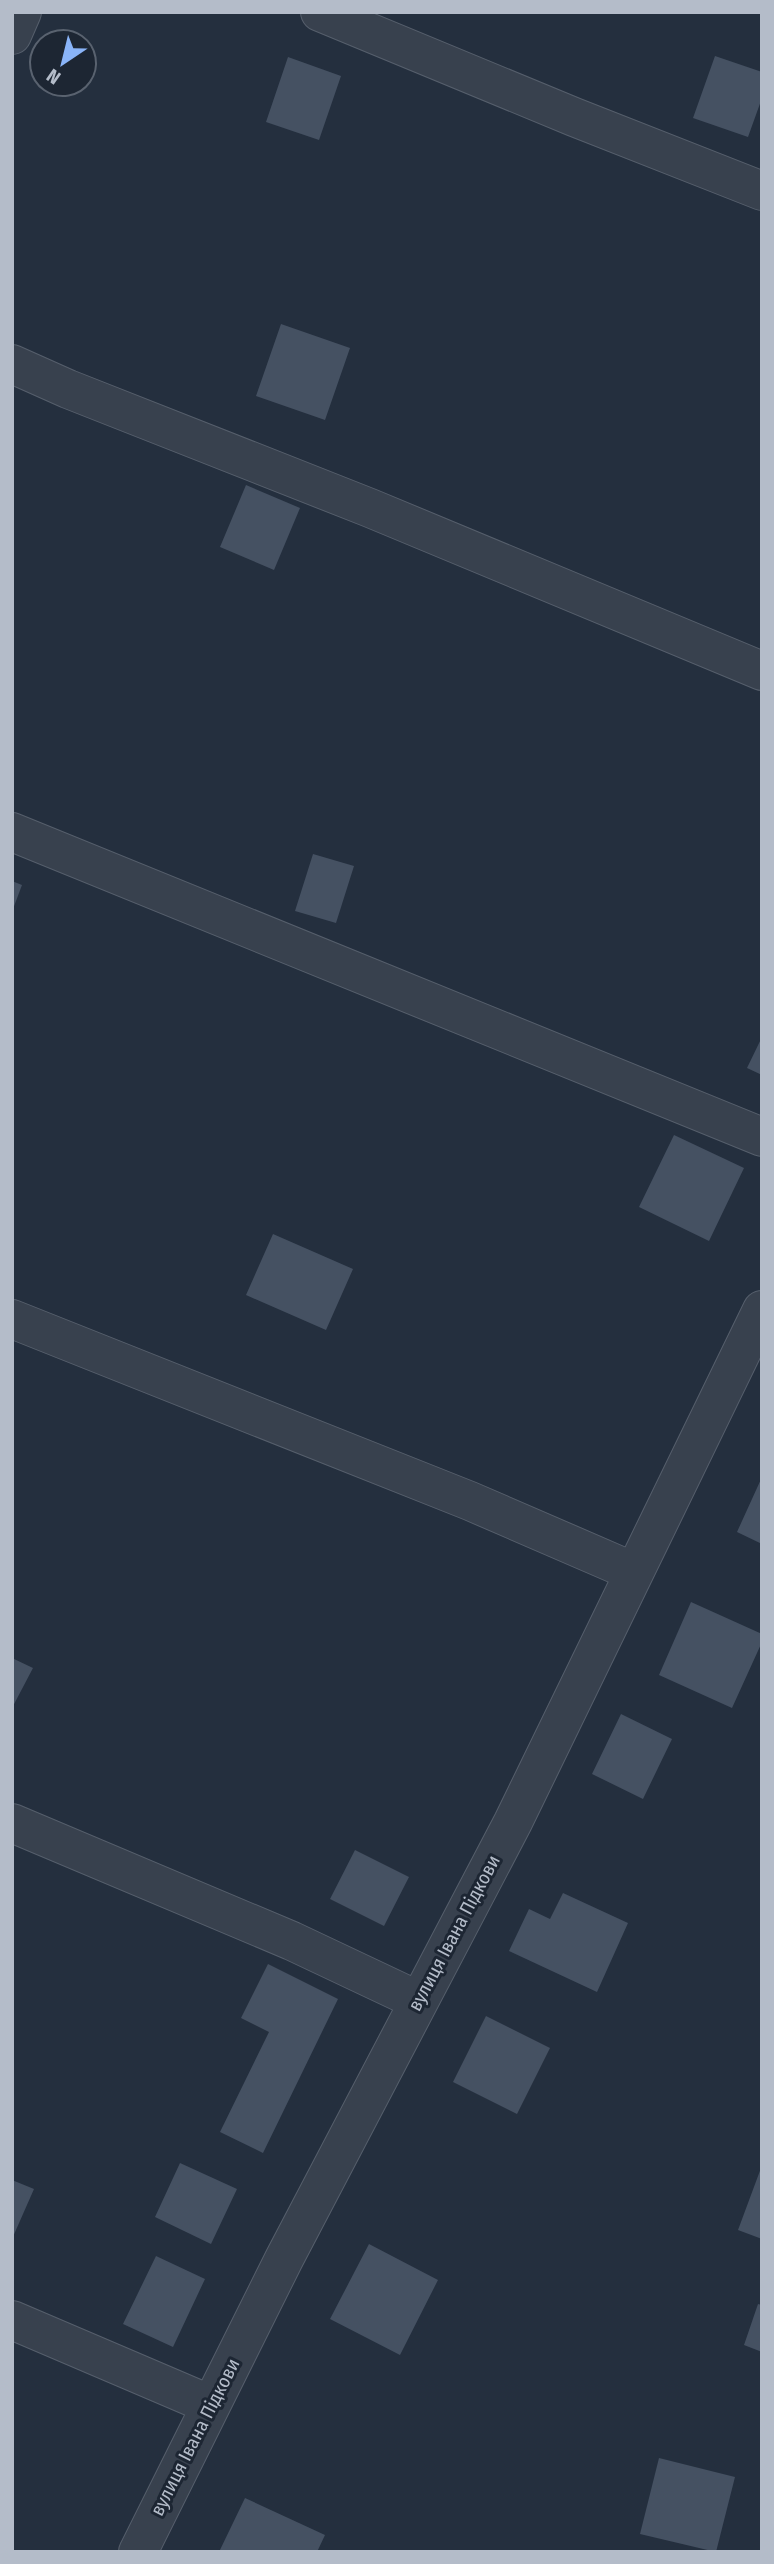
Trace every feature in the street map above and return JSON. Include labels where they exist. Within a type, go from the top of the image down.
[{"type":"street","points":[[12,35],[22,12]]},
{"type":"street","points":[[320,12],[762,191]]},
{"type":"street","points":[[12,364],[68,389],[370,508],[762,671]]},
{"type":"street","points":[[12,832],[762,1137]]},
{"type":"street","name":"вулиця Івана Підкови","points":[[138,2552],[290,2247],[513,1822],[762,1310]]},
{"type":"street","points":[[12,1319],[470,1501],[634,1572]]},
{"type":"street","points":[[12,1823],[292,1941],[419,2001]]},
{"type":"street","points":[[12,2320],[211,2405]]},
{"type":"building","points":[[715,56],[762,72],[762,98],[748,137],[693,118]]},
{"type":"building","points":[[288,57],[341,76],[319,140],[266,122]]},
{"type":"building","points":[[281,324],[350,348],[325,420],[256,396]]},
{"type":"building","points":[[246,485],[300,508],[274,570],[220,547]]},
{"type":"building","points":[[313,854],[354,866],[336,923],[295,911]]},
{"type":"building","points":[[12,881],[22,885],[13,909],[12,909]]},
{"type":"building","points":[[762,1037],[762,1075],[747,1068]]},
{"type":"building","points":[[674,1135],[744,1168],[709,1241],[639,1207]]},
{"type":"building","points":[[273,1234],[353,1269],[326,1330],[246,1295]]},
{"type":"building","points":[[762,1477],[762,1544],[737,1532]]},
{"type":"building","points":[[691,1602],[762,1634],[762,1642],[732,1708],[659,1675]]},
{"type":"building","points":[[12,1658],[33,1668],[12,1708]]},
{"type":"building","points":[[621,1714],[672,1739],[643,1799],[592,1774]]},
{"type":"building","points":[[355,1850],[409,1877],[384,1926],[330,1899]]},
{"type":"building","points":[[563,1893],[628,1923],[597,1992],[509,1951],[529,1909],[550,1919]]},
{"type":"building","points":[[268,1964],[338,1999],[263,2153],[220,2132],[269,2032],[241,2018]]},
{"type":"building","points":[[486,2016],[550,2048],[517,2114],[453,2082]]},
{"type":"building","points":[[180,2163],[237,2189],[211,2244],[155,2217]]},
{"type":"building","points":[[762,2168],[762,2239],[738,2230]]},
{"type":"building","points":[[12,2180],[34,2189],[12,2239]]},
{"type":"building","points":[[369,2244],[438,2280],[400,2355],[330,2319]]},
{"type":"building","points":[[156,2256],[205,2279],[173,2347],[123,2324]]},
{"type":"building","points":[[758,2304],[762,2305],[762,2352],[744,2345]]},
{"type":"building","points":[[659,2458],[735,2477],[716,2552],[640,2534]]},
{"type":"building","points":[[245,2498],[325,2535],[317,2552],[219,2552]]}]
